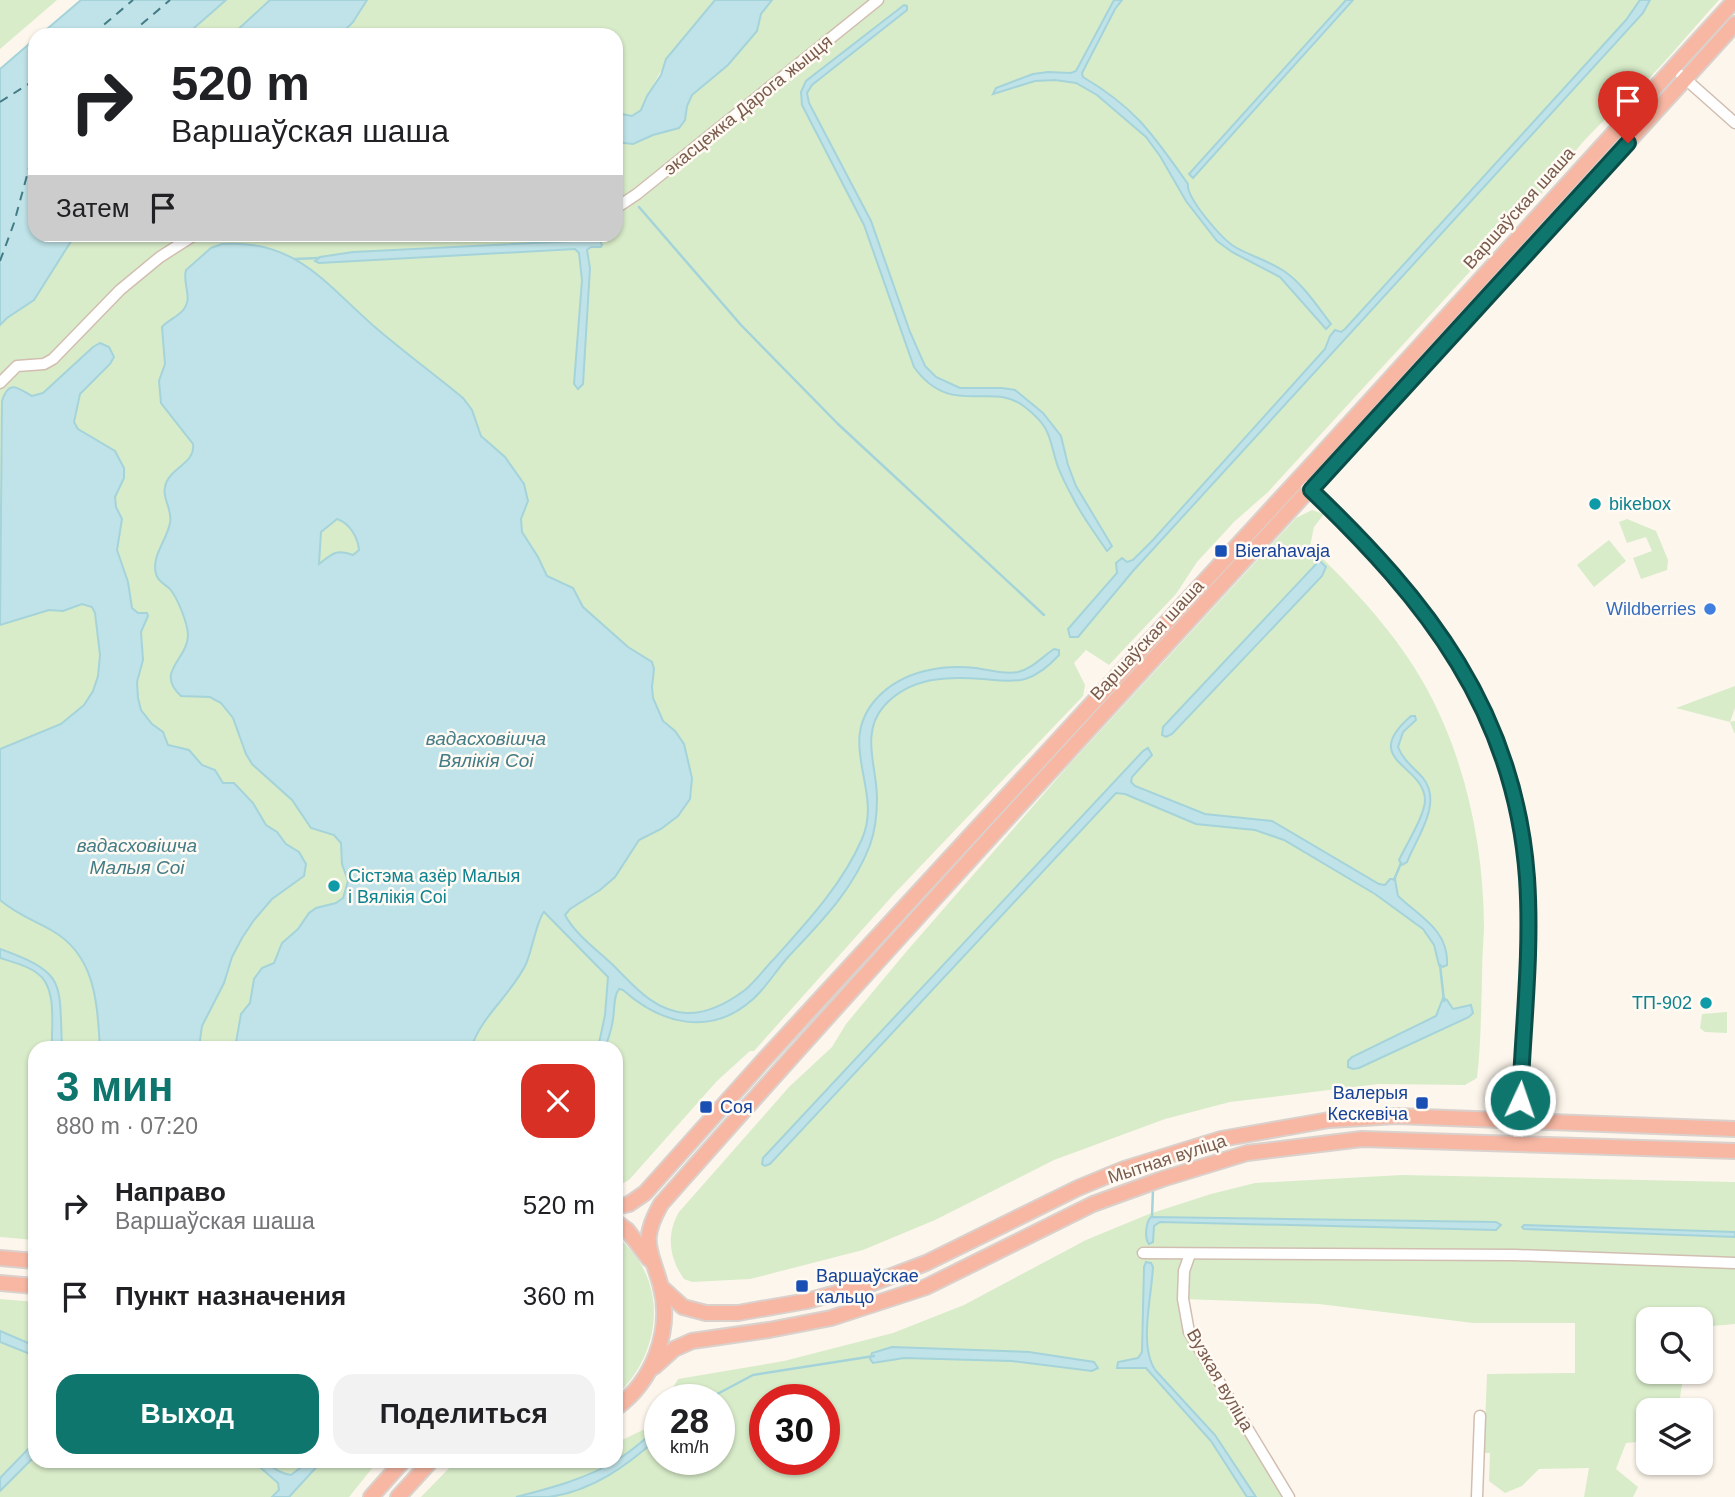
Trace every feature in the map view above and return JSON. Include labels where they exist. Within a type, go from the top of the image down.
[{"type":"highway","name":"Варшаўская шаша","points":[[623,1206],[645,1193],[1735,0]]},
{"type":"highway","name":"Варшаўская шаша","points":[[623,1402],[648,1373],[658,1353],[663,1331],[661,1287],[648,1242],[649,1224],[661,1204],[810,1035],[1735,24]]},
{"type":"highway","name":"Мытная вуліца","points":[[661,1287],[683,1307],[706,1313],[738,1313],[807,1301],[873,1283],[926,1263],[1078,1188],[1124,1169],[1221,1139],[1329,1120],[1396,1116],[1735,1129]]},
{"type":"highway","name":"Мытная вуліца","points":[[648,1373],[682,1344],[692,1340],[798,1325],[867,1308],[926,1287],[1093,1205],[1247,1153],[1362,1139],[1735,1152]]},
{"type":"highway","name":"Варшаўская шаша","points":[[623,1229],[642,1247],[653,1266]]},
{"type":"highway","points":[[0,1258],[28,1260]]},
{"type":"highway","points":[[0,1283],[28,1285]]},
{"type":"highway","points":[[371,1497],[397,1468]]},
{"type":"highway","points":[[398,1497],[425,1468]]},
{"type":"street","name":"экасцежка Дарога жыцця","points":[[623,203],[878,0]]},
{"type":"street","points":[[1674,68],[1735,123]]},
{"type":"street","points":[[0,383],[18,366],[44,363],[53,359],[120,290],[160,257],[183,242]]},
{"type":"street","points":[[1298,479],[1372,551],[1447,642],[1478,697],[1501,756],[1516,814],[1527,877],[1527,980],[1518,1143]]},
{"type":"street","points":[[1143,1253],[1515,1255],[1735,1263]]},
{"type":"street","name":"Вузкая вуліца","points":[[1190,1254],[1184,1271],[1183,1299],[1189,1332],[1289,1497]]},
{"type":"street","points":[[1477,1497],[1480,1416]]},
{"type":"green space","points":[[0,0],[57,0],[0,49]]},
{"type":"green space","points":[[226,0],[270,0],[240,28],[194,28]]},
{"type":"green space","points":[[367,0],[715,0],[673,50],[641,110],[632,116],[623,114],[623,28],[347,28],[357,18]]},
{"type":"green space","points":[[772,0],[1719,0],[1648,79],[1582,143],[1562,171],[1268,492],[1234,522],[1197,562],[1176,594],[1109,665],[1086,650],[1074,663],[1085,685],[1083,696],[895,893],[754,1051],[750,1051],[717,1081],[629,1180],[623,1183],[623,1041],[28,1041],[28,1239],[0,1237],[0,325],[34,300],[71,242],[623,242],[623,144],[679,128],[685,120],[692,95],[728,65],[757,31],[761,14]]},
{"type":"green space","points":[[1312,510],[1324,514],[1314,527],[1310,546],[1374,613],[1415,669],[1441,717],[1462,775],[1476,836],[1483,898],[1477,1078],[1465,1085],[1378,1084],[1230,1102],[1165,1119],[1054,1160],[935,1220],[863,1250],[750,1279],[692,1282],[684,1279],[675,1263],[671,1246],[672,1229],[679,1212],[789,1087],[832,1047],[846,1024],[906,952],[1068,766],[1296,518]]},
{"type":"green space","points":[[1627,519],[1656,531],[1668,560],[1667,570],[1641,579],[1633,558],[1652,551],[1646,537],[1627,543],[1619,522]]},
{"type":"green space","points":[[1609,540],[1626,561],[1594,587],[1577,565]]},
{"type":"green space","points":[[1735,686],[1735,708],[1730,722],[1676,708]]},
{"type":"green space","points":[[1735,721],[1735,734],[1730,722]]},
{"type":"green space","points":[[1727,1012],[1727,1033],[1705,1032],[1700,1028],[1702,1014]]},
{"type":"green space","points":[[1402,1175],[1735,1182],[1735,1324],[1713,1326],[1713,1307],[1636,1307],[1636,1384],[1682,1384],[1680,1398],[1636,1398],[1636,1442],[1626,1443],[1616,1469],[1638,1487],[1633,1497],[1584,1497],[1589,1468],[1539,1469],[1522,1486],[1505,1493],[1489,1481],[1490,1453],[1484,1453],[1487,1374],[1575,1373],[1575,1323],[1473,1323],[1319,1304],[1184,1299],[1189,1332],[1290,1497],[421,1497],[449,1468],[623,1468],[623,1440],[644,1429],[644,1475],[735,1475],[735,1384],[675,1384],[678,1379],[784,1361],[893,1333],[964,1305],[1086,1240],[1149,1214],[1255,1183]]},
{"type":"green space","points":[[623,1243],[633,1253],[645,1273],[652,1294],[654,1316],[651,1337],[632,1378],[623,1388]]},
{"type":"green space","points":[[0,1299],[28,1301],[28,1468],[372,1468],[349,1497],[0,1497]]},
{"type":"water","points":[[81,0],[226,0],[194,28],[48,28]]},
{"type":"water","points":[[270,0],[367,0],[347,28],[240,28]]},
{"type":"water","points":[[715,0],[772,0],[761,14],[757,31],[728,65],[692,95],[685,120],[679,128],[633,144],[623,143],[623,114],[632,116],[641,110],[661,75],[666,59]]},
{"type":"water","points":[[1114,0],[1122,0],[1082,73],[1083,77],[1117,100],[1143,124],[1188,184],[1193,199],[1206,218],[1222,236],[1235,247],[1278,267],[1297,282],[1331,324],[1326,329],[1280,277],[1232,252],[1217,241],[1186,201],[1146,137],[1097,95],[1076,83],[1055,80],[1035,81],[993,94],[996,88],[1033,74],[1076,71]]},
{"type":"water","points":[[1346,0],[1353,0],[1193,178],[1189,174]]},
{"type":"water","points":[[1640,0],[1650,0],[1643,13],[1133,571],[1078,637],[1070,637],[1068,629],[1117,573],[1116,563],[1122,558],[1127,562],[1133,560],[1153,540],[1325,349],[1335,330],[1341,332],[1345,329],[1626,20]]},
{"type":"water","points":[[904,5],[907,10],[812,85],[807,93],[809,103],[871,221],[910,332],[925,366],[936,377],[960,388],[1015,390],[1043,413],[1061,436],[1076,486],[1112,546],[1107,551],[1076,503],[1058,467],[1048,434],[1034,415],[1012,400],[942,391],[928,383],[914,367],[864,225],[802,105],[801,92],[806,81]]},
{"type":"water","points":[[28,45],[28,242],[71,242],[34,300],[0,325],[0,69]]},
{"type":"water","points":[[600,242],[601,247],[587,250],[590,268],[583,384],[578,389],[574,384],[582,280],[579,253],[575,249],[319,263],[315,261],[320,257],[353,252]]},
{"type":"water","name":"вадасховішча Вялікія Соі","points":[[222,244],[248,244],[291,257],[325,281],[376,328],[463,398],[472,410],[481,436],[505,457],[524,484],[528,501],[521,519],[522,532],[547,576],[573,588],[583,607],[628,647],[652,662],[653,698],[663,721],[675,731],[684,744],[692,778],[690,799],[678,816],[661,829],[639,840],[615,877],[565,915],[580,935],[637,989],[664,1008],[686,1013],[702,1012],[739,994],[756,979],[834,887],[854,856],[867,820],[868,802],[859,749],[860,732],[866,714],[888,688],[924,671],[963,667],[1013,673],[1028,668],[1054,649],[1059,650],[1059,655],[1044,669],[1025,679],[930,680],[905,689],[884,706],[877,716],[871,739],[877,810],[872,840],[863,861],[855,877],[824,918],[757,995],[736,1012],[719,1019],[686,1022],[653,1011],[619,989],[607,1041],[599,1041],[608,977],[544,912],[526,964],[513,986],[482,1025],[474,1041],[236,1041],[241,1014],[250,1003],[254,979],[262,968],[274,963],[282,943],[298,929],[309,913],[343,898],[348,881],[342,864],[341,843],[334,835],[311,828],[292,800],[252,764],[233,718],[221,703],[210,697],[181,696],[171,679],[175,665],[184,651],[188,634],[176,599],[170,589],[158,579],[155,567],[157,554],[170,523],[165,487],[171,475],[190,456],[193,444],[161,403],[159,381],[165,364],[162,327],[182,312],[187,304],[186,270],[211,248]],"holes":[[[337,519],[352,531],[359,550],[353,555],[342,552],[334,554],[319,564],[321,532]]]},
{"type":"water","name":"вадасховішча Малыя Соі","points":[[100,343],[109,347],[114,357],[80,394],[74,422],[78,429],[115,451],[124,468],[124,478],[115,497],[122,519],[117,550],[128,582],[132,608],[138,613],[147,613],[148,616],[141,632],[143,660],[137,682],[141,710],[152,724],[163,732],[168,745],[189,750],[202,765],[215,770],[223,783],[234,783],[253,803],[266,825],[299,852],[306,864],[304,876],[272,899],[242,938],[232,957],[224,983],[202,1026],[200,1041],[99,1041],[91,981],[77,953],[66,940],[0,900],[0,749],[61,724],[84,705],[98,676],[100,655],[95,613],[92,607],[82,604],[63,611],[49,610],[0,625],[2,401],[11,387],[19,388],[32,396],[43,393]]},
{"type":"water","points":[[1318,562],[1326,567],[1322,576],[1172,734],[1166,737],[1162,735],[1163,727]]},
{"type":"water","points":[[1411,716],[1415,716],[1416,720],[1403,732],[1398,747],[1423,778],[1430,798],[1422,831],[1407,862],[1402,865],[1399,860],[1419,822],[1425,800],[1422,788],[1415,778],[1392,753],[1391,743],[1397,731]]},
{"type":"water","points":[[1148,748],[1152,755],[1132,777],[1131,782],[1135,786],[1205,814],[1272,821],[1379,884],[1385,885],[1390,879],[1395,879],[1398,896],[1438,933],[1443,942],[1447,965],[1439,965],[1434,945],[1423,929],[1375,894],[1284,840],[1255,830],[1196,824],[1125,794],[1116,793],[770,1164],[762,1164],[763,1158]]},
{"type":"water","points":[[0,949],[38,965],[48,973],[59,994],[62,1041],[52,1041],[51,997],[44,979],[29,968],[0,958]]},
{"type":"water","points":[[1443,998],[1453,1009],[1471,1005],[1473,1013],[1359,1068],[1348,1067],[1348,1061],[1352,1057],[1436,1016]]},
{"type":"water","points":[[1151,1217],[1496,1222],[1501,1225],[1496,1230],[1160,1222],[1154,1226],[1153,1242],[1149,1244],[1146,1230]]},
{"type":"water","points":[[1524,1225],[1735,1232],[1735,1237],[1524,1229]]},
{"type":"water","points":[[1146,1262],[1153,1267],[1147,1320],[1151,1361],[1156,1371],[1215,1435],[1256,1497],[1247,1497],[1211,1441],[1146,1368],[1117,1368],[1118,1362],[1138,1358],[1142,1352]]},
{"type":"water","points":[[0,1331],[28,1343],[28,1353],[0,1342]]},
{"type":"water","points":[[892,1347],[1029,1352],[1094,1362],[1098,1368],[1092,1371],[1011,1361],[904,1358],[873,1363],[870,1359],[872,1353]]},
{"type":"water","points":[[644,1440],[644,1450],[623,1465],[623,1456]]},
{"type":"water","points":[[28,1449],[28,1463],[0,1491],[0,1478]]},
{"type":"water","points":[[261,1468],[273,1468],[291,1475],[300,1468],[316,1468],[289,1497],[272,1497],[279,1490],[278,1483]]},
{"type":"water","points":[[603,1468],[619,1468],[595,1483],[565,1494],[516,1497],[568,1482]]},
{"type":"waterway","points":[[639,207],[741,325],[838,424],[1044,615]]},
{"type":"waterway","points":[[295,259],[319,258]]},
{"type":"waterway","points":[[1394,880],[1401,863]]},
{"type":"waterway","points":[[1440,965],[1444,1001]]},
{"type":"waterway","points":[[1152,1217],[1153,1189]]},
{"type":"waterway","points":[[735,1385],[753,1375],[874,1356]]},
{"type":"ferry route","points":[[100,28],[133,0]]},
{"type":"ferry route","points":[[137,28],[170,0]]},
{"type":"ferry route","points":[[0,102],[28,84]]},
{"type":"ferry route","points":[[0,261],[28,172]]},
{"type":"place","name":"bikebox","points":[[1595,504]]},
{"type":"place","name":"Bierahavaja","points":[[1221,551]]},
{"type":"place","name":"Wildberries","points":[[1710,609]]},
{"type":"place","name":"Сістэма азёр Малыя і Вялікія Соі","points":[[334,886]]},
{"type":"place","name":"ТП-902","points":[[1706,1003]]},
{"type":"place","name":"Валерыя Кескевіча","points":[[1422,1103]]},
{"type":"place","name":"Соя","points":[[706,1107]]},
{"type":"place","name":"Варшаўскае кальцо","points":[[802,1286]]},
{"type":"route","points":[[1520,1100],[1527,980],[1527,877],[1511,788],[1501,756],[1478,697],[1447,642],[1372,551],[1311,490],[1628,143]]}]
